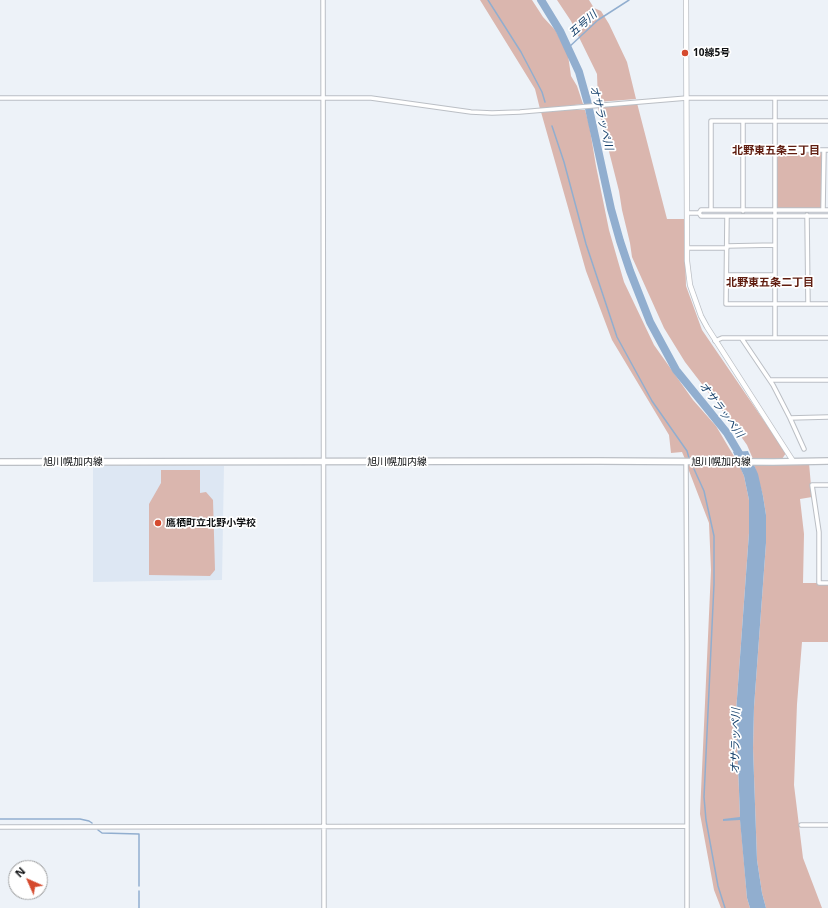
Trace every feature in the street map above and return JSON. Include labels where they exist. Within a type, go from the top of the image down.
[{"type":"main road","name":"旭川幌加内線","points":[[0,462],[828,461]]},
{"type":"street","points":[[323,0],[324,908]]},
{"type":"street","points":[[686,0],[686,213],[690,285],[701,316],[715,341],[793,461]]},
{"type":"street","points":[[0,98],[371,98],[471,112],[492,113],[687,98],[828,98]]},
{"type":"street","points":[[775,98],[775,338]]},
{"type":"street","points":[[711,210],[711,121],[828,121]]},
{"type":"street","points":[[743,121],[743,216]]},
{"type":"street","points":[[775,150],[826,150],[826,181],[823,210]]},
{"type":"street","points":[[686,213],[699,213],[701,210],[828,210]]},
{"type":"street","points":[[807,210],[808,304]]},
{"type":"street","points":[[699,213],[701,216],[828,216]]},
{"type":"street","points":[[727,216],[726,304],[828,304]]},
{"type":"street","points":[[687,248],[775,245]]},
{"type":"street","points":[[727,275],[775,275]]},
{"type":"street","points":[[715,341],[722,338],[828,338]]},
{"type":"street","points":[[742,339],[770,380],[804,449]]},
{"type":"street","points":[[770,380],[828,380]]},
{"type":"street","points":[[790,418],[828,417]]},
{"type":"street","points":[[686,462],[687,908]]},
{"type":"street","points":[[828,485],[812,485],[819,532],[819,583],[828,583]]},
{"type":"street","points":[[801,825],[828,825]]},
{"type":"street","points":[[0,827],[687,826]]},
{"type":"shaded area","points":[[480,0],[532,0],[543,17],[556,31],[568,55],[571,76],[577,86],[583,104],[540,109],[535,89]]},
{"type":"shaded area","points":[[557,0],[589,0],[594,8],[601,11],[609,24],[627,62],[636,99],[598,102],[597,74],[571,21]]},
{"type":"shaded area","points":[[637,103],[667,219],[684,219],[686,286],[702,330],[786,453],[782,459],[753,459],[747,445],[685,362],[664,328],[632,257],[619,191],[598,108]]},
{"type":"shaded area","points":[[585,110],[609,230],[624,282],[654,345],[693,400],[716,426],[735,458],[685,459],[682,452],[671,453],[669,435],[612,340],[586,271],[541,112]]},
{"type":"shaded area","points":[[776,152],[822,152],[822,208],[777,208]]},
{"type":"shaded area","points":[[686,463],[739,464],[744,476],[749,500],[749,533],[736,712],[740,817],[747,898],[750,908],[721,908],[714,890],[700,814],[711,570],[709,523]]},
{"type":"shaded area","points":[[809,463],[812,497],[800,499],[804,534],[803,583],[828,583],[828,642],[802,642],[797,704],[794,785],[803,858],[822,908],[766,908],[757,860],[753,748],[754,707],[766,543],[766,515],[763,496],[754,464]]},
{"type":"shaded area","name":"鷹栖町立北野小学校","points":[[93,466],[224,466],[222,580],[93,582]]},
{"type":"shaded area","points":[[161,470],[200,470],[200,493],[206,492],[213,500],[215,570],[210,576],[149,575],[149,504],[161,483]]},
{"type":"water","points":[[748,451],[758,474],[766,515],[766,543],[754,707],[753,748],[757,860],[766,908],[750,908],[747,898],[740,820],[723,821],[723,819],[740,817],[736,712],[749,533],[749,500],[744,476],[733,452]]},
{"type":"waterway","points":[[488,0],[521,52],[542,92],[545,102]]},
{"type":"waterway","name":"オサラッペ川","points":[[541,0],[560,31],[579,72],[588,104],[611,209],[620,241],[650,322],[676,370],[727,433],[743,460]]},
{"type":"waterway","name":"五号川","points":[[568,48],[598,20],[629,0]]},
{"type":"waterway","points":[[552,126],[564,162],[586,244],[617,337],[652,401],[687,451],[689,458]]},
{"type":"waterway","points":[[694,469],[704,491],[714,536],[714,584],[704,797],[706,820],[718,886],[725,908]]},
{"type":"waterway","points":[[0,819],[80,819],[92,823]]},
{"type":"waterway","points":[[98,830],[102,833],[139,834],[139,886]]},
{"type":"waterway","points":[[139,891],[139,908]]},
{"type":"place","name":"10線5号","points":[[685,53]]},
{"type":"place","name":"鷹栖町立北野小学校","points":[[158,523]]},
{"type":"district","name":"北野東五条三丁目","points":[[776,151]]},
{"type":"district","name":"北野東五条二丁目","points":[[770,283]]}]
